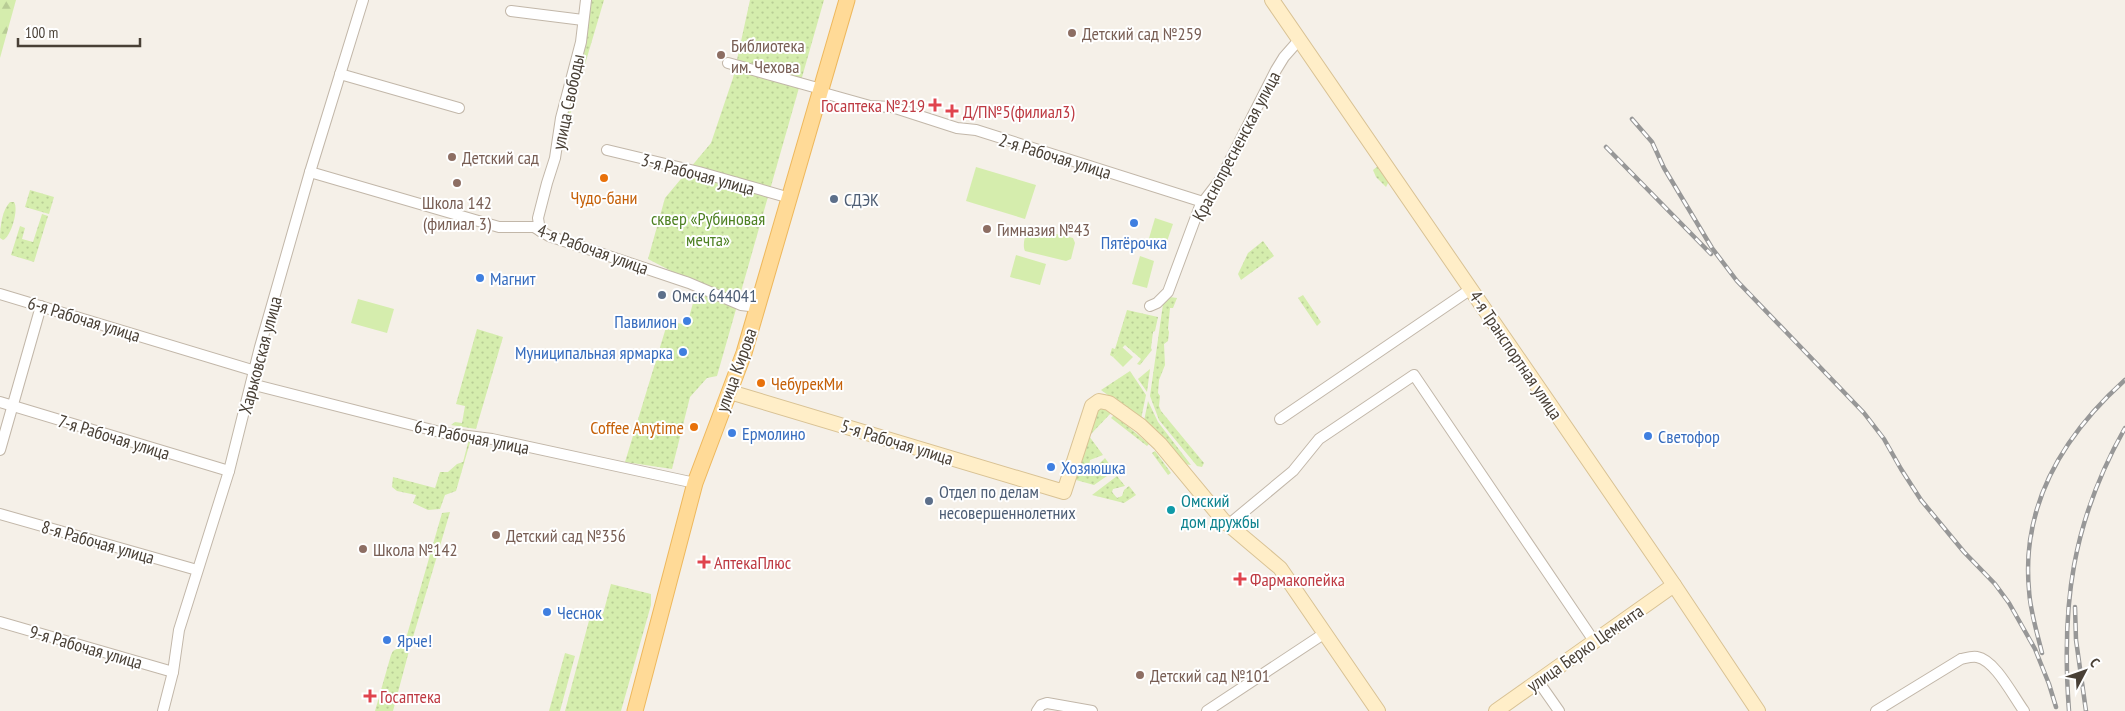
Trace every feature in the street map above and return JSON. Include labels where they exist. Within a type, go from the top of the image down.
[{"type":"main road","name":"улица Кирова","points":[[635,711],[694,483],[730,392],[758,307],[847,0]]},
{"type":"main road","name":"4-я Транспортная улица","points":[[1272,0],[1674,584],[1758,711]]},
{"type":"main road","name":"5-я Рабочая улица","points":[[730,392],[1064,492],[1092,406],[1099,401],[1109,403],[1141,426],[1160,444],[1228,525]]},
{"type":"main road","points":[[1228,525],[1280,568],[1378,711]]},
{"type":"main road","name":"улица Берко Цемента","points":[[1496,711],[1674,584]]},
{"type":"street","name":"Харьковская улица","points":[[163,711],[173,672],[179,630],[196,570],[228,472],[310,172],[363,0]]},
{"type":"street","name":"улица Свободы","points":[[540,231],[538,218],[555,158],[561,118],[581,42],[586,0]]},
{"type":"street","points":[[511,11],[584,20]]},
{"type":"street","name":"Краснопресненская улица","points":[[1150,306],[1157,303],[1168,292],[1203,202],[1220,180],[1276,70],[1284,57],[1299,40]]},
{"type":"street","name":"2-я Рабочая улица","points":[[728,63],[870,106],[892,107],[957,128],[976,130],[1203,202]]},
{"type":"street","points":[[340,74],[459,108]]},
{"type":"street","name":"3-я Рабочая улица","points":[[607,150],[699,172],[790,198]]},
{"type":"street","name":"4-я Рабочая улица","points":[[310,172],[499,227],[527,226],[549,236],[689,283],[741,305],[758,307]]},
{"type":"street","points":[[1280,419],[1471,289]]},
{"type":"street","name":"6-я Рабочая улица","points":[[0,294],[255,370]]},
{"type":"street","points":[[0,450],[42,306]]},
{"type":"street","points":[[1228,525],[1294,471],[1319,439],[1414,375],[1594,641]]},
{"type":"street","name":"6-я Рабочая улица","points":[[252,384],[444,433],[492,439],[694,483]]},
{"type":"street","name":"7-я Рабочая улица","points":[[0,402],[228,472]]},
{"type":"street","name":"8-я Рабочая улица","points":[[0,514],[196,570]]},
{"type":"street","name":"9-я Рабочая улица","points":[[0,622],[173,672]]},
{"type":"street","points":[[1207,711],[1325,633]]},
{"type":"street","points":[[1876,711],[1961,659],[1975,656],[1986,660],[2000,676],[2024,711]]},
{"type":"street","points":[[1538,681],[1559,711]]},
{"type":"street","points":[[1037,711],[1041,705],[1047,703],[1092,711]]},
{"type":"green space","points":[[0,0],[16,0],[0,58]]},
{"type":"green space","points":[[588,0],[604,0],[570,115],[564,118]]},
{"type":"green space","name":"сквер «Рубиновая мечта»","points":[[750,0],[824,0],[717,376],[707,378],[690,397],[672,469],[625,462],[668,321],[687,325],[699,281],[675,273],[648,259],[665,198],[711,143],[733,78]]},
{"type":"green space","points":[[1378,166],[1389,181],[1386,187],[1376,177],[1373,170]]},
{"type":"green space","points":[[976,167],[1036,185],[1025,219],[966,201]]},
{"type":"green space","points":[[30,190],[54,197],[49,214],[25,207]]},
{"type":"green space","points":[[10,202],[14,202],[15,216],[9,234],[3,240],[0,238],[1,224],[5,209]]},
{"type":"green space","points":[[42,214],[48,216],[34,262],[11,255],[20,226],[25,228],[22,239],[33,242]]},
{"type":"green space","points":[[1155,218],[1173,224],[1164,250],[1147,245]]},
{"type":"green space","points":[[1031,228],[1073,238],[1075,243],[1071,259],[1066,261],[1025,251],[1025,239],[1027,232]]},
{"type":"green space","points":[[1263,241],[1274,256],[1241,280],[1238,274],[1248,253]]},
{"type":"green space","points":[[1016,255],[1046,264],[1040,285],[1010,277]]},
{"type":"green space","points":[[1140,256],[1154,261],[1147,288],[1132,284]]},
{"type":"green space","points":[[1303,295],[1321,322],[1317,326],[1298,298]]},
{"type":"green space","points":[[1166,298],[1177,298],[1173,308],[1170,308],[1168,341],[1164,344],[1165,365],[1159,380],[1159,406],[1161,411],[1204,463],[1202,467],[1197,466],[1159,420],[1150,396],[1163,304]]},
{"type":"green space","points":[[358,299],[394,309],[387,333],[351,323]]},
{"type":"green space","points":[[1127,310],[1158,317],[1155,331],[1153,332],[1152,350],[1140,365],[1137,364],[1141,359],[1125,345],[1113,357],[1110,355],[1112,348],[1115,349]]},
{"type":"green space","points":[[477,329],[503,337],[476,429],[451,425],[455,422],[462,423],[465,406],[456,404]]},
{"type":"green space","points":[[1122,347],[1133,357],[1123,367],[1113,357]]},
{"type":"green space","points":[[1150,369],[1147,392],[1138,379]]},
{"type":"green space","points":[[1130,371],[1146,395],[1141,419],[1101,390]]},
{"type":"green space","points":[[1148,401],[1158,422],[1191,465],[1184,464],[1144,421]]},
{"type":"green space","points":[[1102,408],[1111,413],[1091,434],[1086,431],[1093,411]]},
{"type":"green space","points":[[1114,415],[1149,444],[1147,446],[1111,418]]},
{"type":"green space","points":[[1089,436],[1103,455],[1090,460],[1089,467],[1093,470],[1105,458],[1114,471],[1094,485],[1076,480],[1073,476]]},
{"type":"green space","points":[[469,439],[471,439],[456,491],[445,495],[440,509],[428,510],[413,503],[416,495],[397,491],[392,487],[393,477],[435,488],[440,472],[448,472],[457,464],[463,462]]},
{"type":"green space","points":[[1155,451],[1171,473],[1168,475],[1152,453]]},
{"type":"green space","points":[[1117,476],[1125,486],[1113,489],[1112,492],[1117,498],[1122,496],[1124,490],[1129,486],[1136,495],[1124,503],[1092,495]]},
{"type":"green space","points":[[450,512],[411,644],[405,642],[442,513]]},
{"type":"green space","points":[[611,584],[651,594],[651,605],[621,711],[565,711],[591,613],[603,614]]},
{"type":"green space","points":[[402,646],[408,647],[409,651],[393,711],[375,711],[391,655],[393,651]]},
{"type":"green space","points":[[565,653],[575,656],[560,711],[549,711]]},
{"type":"railway","points":[[1632,119],[1652,142],[1664,168],[1712,248],[1737,281],[1864,413],[1884,439],[1921,500],[1964,552],[1995,584],[2009,603],[2035,649],[2056,707]]},
{"type":"railway","points":[[1606,147],[1711,254]]},
{"type":"railway","points":[[2042,653],[2031,606],[2028,559],[2032,529],[2040,500],[2051,473],[2066,448],[2083,424],[2125,380]]},
{"type":"railway","points":[[2069,711],[2067,635],[2074,565],[2093,497],[2107,463],[2125,428]]},
{"type":"railway","points":[[2075,607],[2076,640],[2086,711]]},
{"type":"place","name":"Детский сад №259","points":[[1072,33]]},
{"type":"place","name":"Библиотека им. Чехова","points":[[721,55]]},
{"type":"place","name":"Госаптека №219","points":[[935,105]]},
{"type":"place","name":"Д/П№5(филиал3)","points":[[952,111]]},
{"type":"place","name":"Детский сад","points":[[452,157]]},
{"type":"place","name":"Чудо-бани","points":[[604,178]]},
{"type":"place","name":"Школа 142 (филиал 3)","points":[[457,183]]},
{"type":"place","name":"СДЭК","points":[[834,199]]},
{"type":"place","name":"Пятёрочка","points":[[1134,223]]},
{"type":"place","name":"Гимназия №43","points":[[987,229]]},
{"type":"place","name":"Магнит","points":[[480,278]]},
{"type":"place","name":"Омск 644041","points":[[662,295]]},
{"type":"place","name":"Павилион","points":[[687,321]]},
{"type":"place","name":"Муниципальная ярмарка","points":[[683,352]]},
{"type":"place","name":"ЧебурекМи","points":[[761,383]]},
{"type":"place","name":"Coffee Anytime","points":[[694,427]]},
{"type":"place","name":"Ермолино","points":[[732,433]]},
{"type":"place","name":"Светофор","points":[[1648,436]]},
{"type":"place","name":"Хозяюшка","points":[[1051,467]]},
{"type":"place","name":"Отдел по делам несовершеннолетних","points":[[929,501]]},
{"type":"place","name":"Омский дом дружбы","points":[[1171,510]]},
{"type":"place","name":"Детский сад №356","points":[[496,535]]},
{"type":"place","name":"Школа №142","points":[[363,549]]},
{"type":"place","name":"АптекаПлюс","points":[[704,562]]},
{"type":"place","name":"Фармакопейка","points":[[1240,579]]},
{"type":"place","name":"Чеснок","points":[[547,612]]},
{"type":"place","name":"Ярче!","points":[[387,640]]},
{"type":"place","name":"Детский сад №101","points":[[1140,675]]},
{"type":"place","name":"Госаптека","points":[[370,696]]}]
